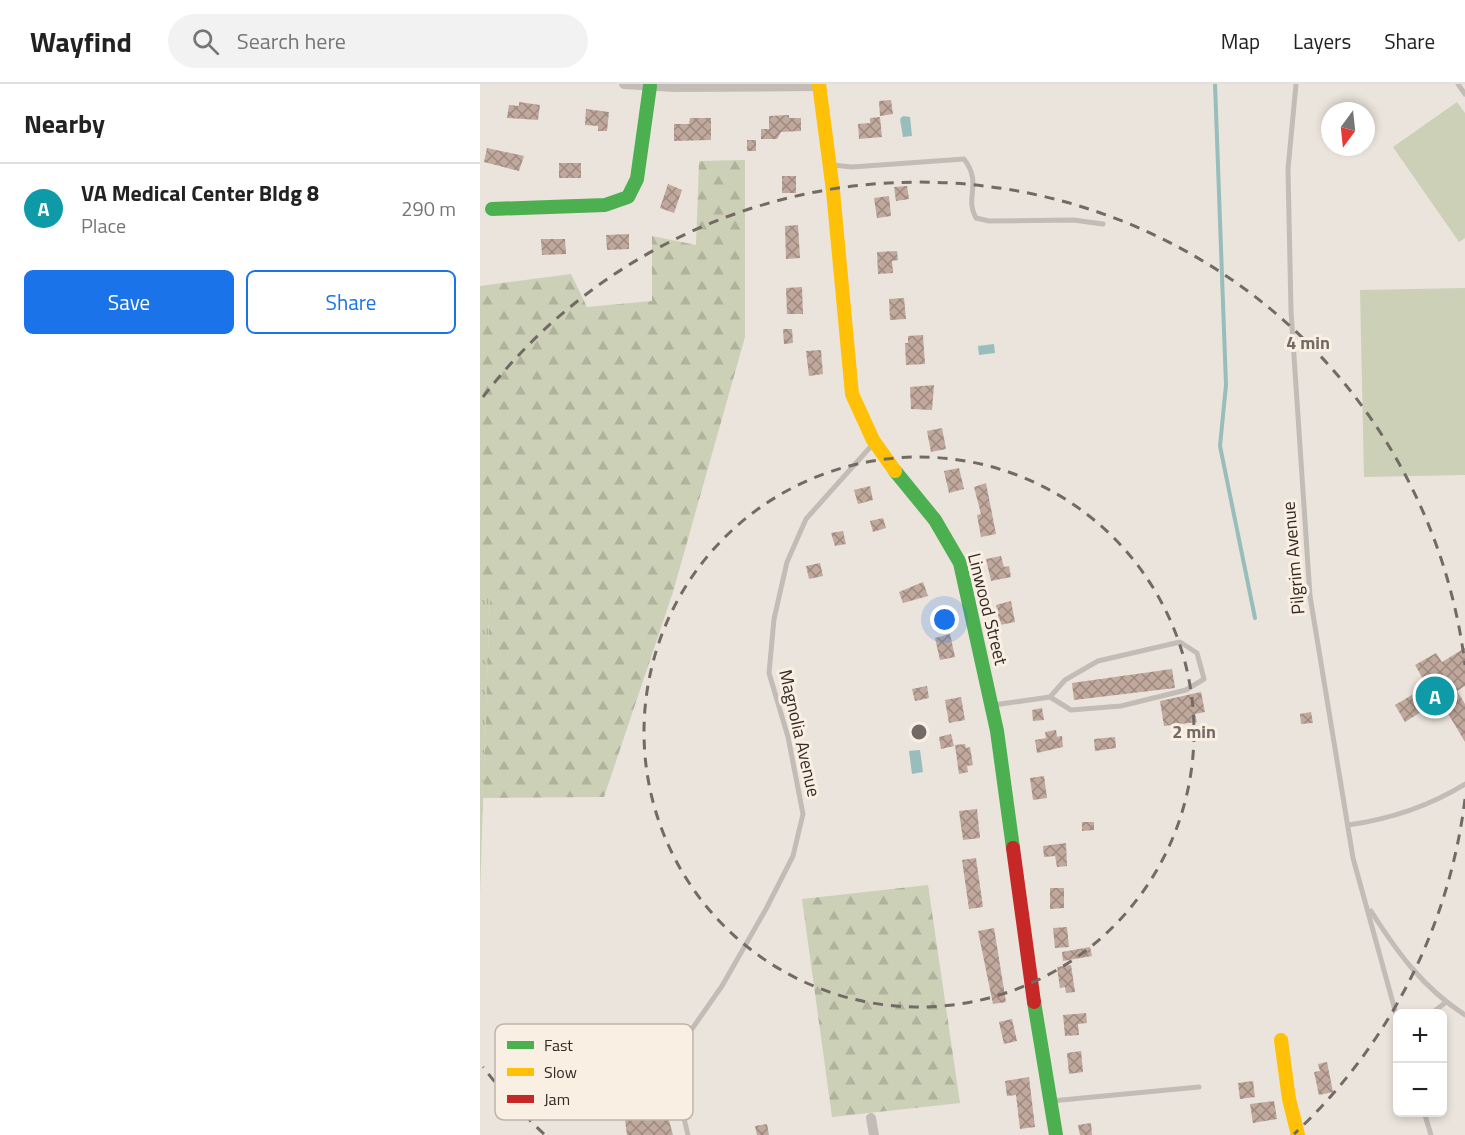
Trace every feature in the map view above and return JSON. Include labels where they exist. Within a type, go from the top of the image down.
[{"type":"street","points":[[624,84],[650,86],[819,85]]},
{"type":"street","name":"Linwood Street","points":[[819,85],[833,191],[852,394],[862,422],[874,443],[925,506],[955,550],[972,605],[993,705],[1056,1135]]},
{"type":"street","points":[[492,208],[612,205],[626,200],[636,185],[650,86]]},
{"type":"street","points":[[1281,1040],[1289,1099],[1298,1135]]},
{"type":"street","points":[[871,1119],[874,1135]]},
{"type":"lane","name":"Pilgrim Avenue","points":[[1296,84],[1288,170],[1295,393],[1310,596],[1353,858],[1395,1009]]},
{"type":"lane","points":[[1458,84],[1465,94]]},
{"type":"lane","points":[[828,165],[852,167],[964,159],[974,172],[973,212],[976,218],[988,221],[1073,220],[1104,224]]},
{"type":"lane","name":"Magnolia Avenue","points":[[693,1027],[722,986],[766,909],[793,856],[803,814],[788,737],[769,673],[774,619],[787,562],[806,519],[874,443]]},
{"type":"lane","points":[[993,705],[1050,698],[1071,710],[1121,706],[1186,690],[1204,679],[1197,653],[1180,642],[1098,661],[1065,680],[1050,698]]},
{"type":"lane","points":[[1348,825],[1392,817],[1414,810],[1465,784]]},
{"type":"lane","points":[[1368,907],[1410,967],[1446,1002],[1465,1015]]},
{"type":"lane","points":[[1437,1009],[1446,1002]]},
{"type":"lane","points":[[1051,1101],[1199,1087]]},
{"type":"lane","points":[[1425,1117],[1431,1135]]},
{"type":"lane","name":"Magnolia Avenue","points":[[684,1120],[688,1135]]},
{"type":"green space","points":[[1457,102],[1465,113],[1465,238],[1459,242],[1393,147]]},
{"type":"green space","points":[[745,160],[745,337],[673,592],[604,797],[483,798],[490,592],[480,591],[480,286],[571,274],[587,307],[652,301],[652,236],[696,245],[699,161]]},
{"type":"green space","points":[[1465,288],[1465,475],[1364,477],[1360,290]]},
{"type":"green space","points":[[480,591],[490,591],[480,894]]},
{"type":"green space","points":[[928,885],[960,1103],[832,1117],[802,899]]},
{"type":"water","points":[[903,116],[910,117],[912,136],[903,137],[900,119]]},
{"type":"water","points":[[994,344],[995,353],[979,355],[978,346]]},
{"type":"water","points":[[920,750],[923,772],[912,774],[909,751]]},
{"type":"building","points":[[891,100],[893,114],[880,116],[879,101]]},
{"type":"building","points":[[519,102],[540,105],[538,120],[507,118],[509,105],[519,106]]},
{"type":"building","points":[[586,109],[609,112],[607,131],[598,131],[598,126],[585,125]]},
{"type":"building","points":[[789,115],[789,118],[801,118],[801,131],[781,132],[777,139],[761,139],[761,129],[769,129],[769,116]]},
{"type":"building","points":[[880,117],[882,137],[859,139],[858,124],[870,123],[870,118]]},
{"type":"building","points":[[690,118],[711,118],[711,140],[674,141],[674,124],[689,124]]},
{"type":"building","points":[[747,140],[756,140],[756,151],[747,151]]},
{"type":"building","points":[[487,148],[524,156],[519,171],[484,162]]},
{"type":"building","points":[[559,163],[581,163],[581,178],[559,178]]},
{"type":"building","points":[[782,176],[796,176],[796,193],[782,193]]},
{"type":"building","points":[[668,184],[682,190],[674,213],[660,208]]},
{"type":"building","points":[[907,186],[909,199],[896,201],[894,187]]},
{"type":"building","points":[[889,196],[891,216],[877,218],[874,198]]},
{"type":"building","points":[[798,225],[800,258],[786,259],[785,226]]},
{"type":"building","points":[[629,234],[629,249],[607,250],[606,235]]},
{"type":"building","points":[[541,239],[565,239],[566,254],[542,255]]},
{"type":"building","points":[[897,251],[898,260],[892,261],[893,273],[878,274],[877,252]]},
{"type":"building","points":[[802,287],[803,314],[787,314],[786,288]]},
{"type":"building","points":[[904,298],[906,319],[890,320],[889,299]]},
{"type":"building","points":[[783,329],[792,329],[793,343],[784,344]]},
{"type":"building","points":[[923,335],[925,364],[906,365],[905,343],[908,343],[908,336]]},
{"type":"building","points":[[821,350],[823,374],[809,376],[806,351]]},
{"type":"building","points":[[934,385],[932,410],[911,409],[910,387]]},
{"type":"building","points":[[942,428],[946,449],[931,452],[927,431]]},
{"type":"building","points":[[959,468],[964,489],[949,493],[944,471]]},
{"type":"building","points":[[986,483],[996,534],[981,537],[977,515],[981,514],[974,487]]},
{"type":"building","points":[[870,486],[873,500],[858,504],[854,490]]},
{"type":"building","points":[[883,518],[886,528],[873,532],[870,521]]},
{"type":"building","points":[[843,531],[846,544],[835,546],[831,533]]},
{"type":"building","points":[[1001,556],[1004,567],[1009,566],[1011,577],[991,581],[986,559]]},
{"type":"building","points":[[820,563],[823,576],[809,579],[806,566]]},
{"type":"building","points":[[923,582],[928,596],[903,603],[899,592]]},
{"type":"building","points":[[1011,601],[1015,622],[1000,625],[996,605]]},
{"type":"building","points":[[950,634],[955,657],[940,660],[935,638]]},
{"type":"building","points":[[1465,648],[1465,686],[1457,691],[1465,704],[1465,742],[1440,700],[1405,722],[1395,705],[1427,686],[1415,665],[1436,653],[1442,662]]},
{"type":"building","points":[[1172,669],[1175,688],[1074,700],[1072,683]]},
{"type":"building","points":[[927,686],[929,698],[915,701],[912,689]]},
{"type":"building","points":[[1201,692],[1205,712],[1195,714],[1197,722],[1164,726],[1160,701]]},
{"type":"building","points":[[961,697],[965,720],[949,723],[945,700]]},
{"type":"building","points":[[1042,708],[1044,720],[1033,721],[1032,710]]},
{"type":"building","points":[[1311,712],[1313,723],[1301,724],[1300,714]]},
{"type":"building","points":[[1056,730],[1057,737],[1062,736],[1063,747],[1037,753],[1035,740],[1046,738],[1045,732]]},
{"type":"building","points":[[951,734],[954,746],[941,749],[939,737]]},
{"type":"building","points":[[1115,737],[1116,748],[1095,751],[1094,739]]},
{"type":"building","points":[[965,744],[966,748],[970,747],[973,765],[967,766],[968,772],[959,774],[955,745]]},
{"type":"building","points":[[1044,776],[1047,798],[1033,800],[1030,778]]},
{"type":"building","points":[[977,809],[980,838],[963,840],[959,811]]},
{"type":"building","points":[[1082,822],[1094,822],[1094,830],[1082,831]]},
{"type":"building","points":[[1066,843],[1067,866],[1057,867],[1055,856],[1044,857],[1043,846]]},
{"type":"building","points":[[976,858],[983,907],[969,909],[962,860]]},
{"type":"building","points":[[1050,888],[1064,888],[1064,908],[1050,909]]},
{"type":"building","points":[[1067,927],[1069,947],[1055,948],[1053,928]]},
{"type":"building","points":[[994,928],[1006,1002],[993,1004],[978,931]]},
{"type":"building","points":[[1090,947],[1092,956],[1063,961],[1062,952]]},
{"type":"building","points":[[1071,965],[1075,992],[1066,993],[1065,987],[1060,988],[1057,967]]},
{"type":"building","points":[[1086,1013],[1087,1023],[1078,1024],[1079,1035],[1065,1036],[1063,1015]]},
{"type":"building","points":[[1012,1019],[1017,1041],[1004,1044],[999,1022]]},
{"type":"building","points":[[1081,1051],[1083,1072],[1069,1074],[1067,1053]]},
{"type":"building","points":[[1327,1062],[1333,1092],[1319,1095],[1314,1072],[1320,1071],[1318,1064]]},
{"type":"building","points":[[1029,1077],[1035,1127],[1020,1129],[1016,1095],[1007,1096],[1005,1081]]},
{"type":"building","points":[[1253,1081],[1255,1097],[1240,1099],[1238,1083]]},
{"type":"building","points":[[1274,1101],[1277,1119],[1253,1123],[1250,1104]]},
{"type":"building","points":[[625,1120],[669,1120],[673,1135],[627,1135]]},
{"type":"building","points":[[1091,1123],[1092,1135],[1080,1135],[1078,1125]]},
{"type":"building","points":[[767,1124],[769,1135],[757,1135],[755,1126]]},
{"type":"waterway","points":[[1215,84],[1226,385],[1220,446],[1255,618]]},
{"type":"traffic: fast","points":[[492,209],[605,205],[628,197],[637,179],[650,86]]},
{"type":"traffic: fast","points":[[895,471],[935,520],[960,563],[997,731],[1013,848]]},
{"type":"traffic: fast","points":[[1034,1002],[1056,1135]]},
{"type":"traffic: slow","points":[[819,84],[833,191],[852,394],[873,440],[895,471]]},
{"type":"traffic: slow","points":[[1281,1040],[1289,1099],[1298,1135]]},
{"type":"traffic: jam","points":[[1013,848],[1034,1002]]},
{"type":"place","name":"VA Medical Center Bldg 8","points":[[1435,696]]}]
